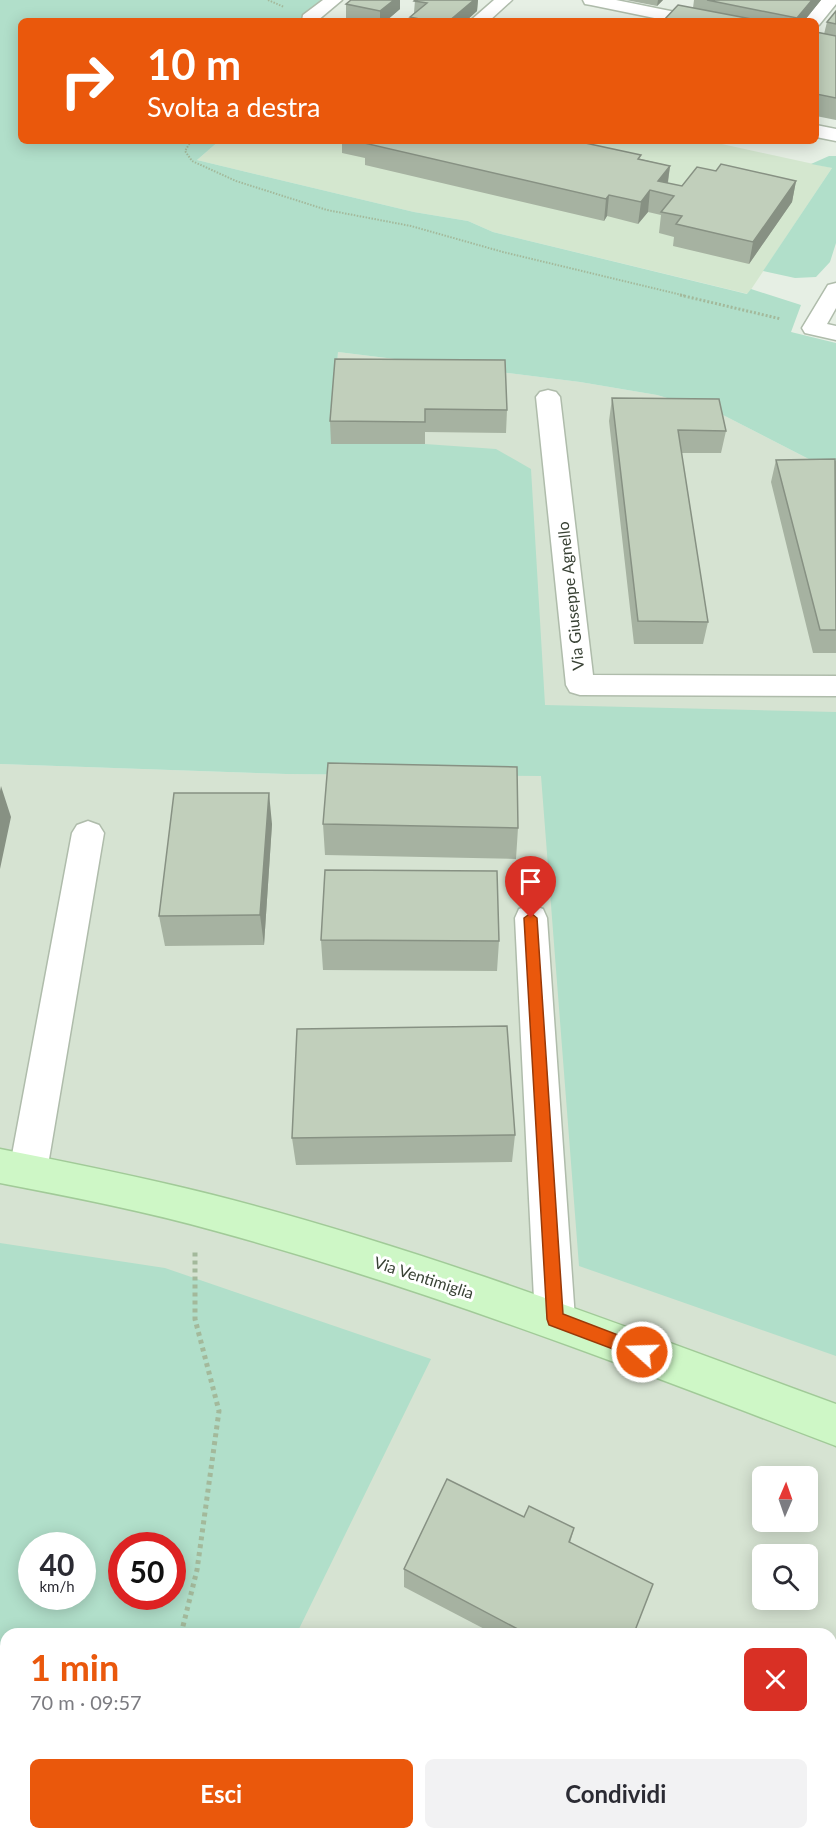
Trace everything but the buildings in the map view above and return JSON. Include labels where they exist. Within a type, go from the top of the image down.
[{"type":"main road","name":"Via Ventimiglia","points":[[14,1169],[195,1207],[278,1230],[555,1319],[836,1425]]},
{"type":"street","points":[[314,18],[334,0]]},
{"type":"street","points":[[483,18],[504,0]]},
{"type":"street","points":[[591,0],[662,18],[680,0]]},
{"type":"street","points":[[815,18],[830,0]]},
{"type":"street","points":[[819,132],[836,135]]},
{"type":"street","points":[[836,290],[813,328],[836,333]]},
{"type":"street","name":"Via Giuseppe Agnello","points":[[548,397],[580,685],[836,686]]},
{"type":"street","points":[[14,1169],[88,833]]},
{"type":"street","points":[[531,918],[555,1319]]},
{"type":"path","points":[[189,144],[185,151],[192,161],[236,181],[327,210],[411,225],[503,252],[813,328]]},
{"type":"path","points":[[182,1628],[197,1570],[219,1411],[195,1319],[195,1207]]},
{"type":"shaded area","points":[[0,0],[324,0],[301,18],[18,18],[18,144],[216,144],[197,160],[414,212],[468,221],[493,232],[747,294],[751,289],[801,305],[791,332],[836,343],[836,473],[721,414],[657,395],[580,382],[338,352],[331,443],[425,444],[496,449],[531,469],[545,705],[836,712],[836,1356],[579,1266],[541,776],[286,774],[0,764]]},
{"type":"shaded area","points":[[216,144],[722,144],[832,168],[748,294],[493,232],[468,221],[414,212],[197,160]]},
{"type":"shaded area","points":[[829,156],[836,156],[836,243],[830,262],[816,277],[795,278],[763,271],[832,168],[811,164]]},
{"type":"shaded area","points":[[338,352],[580,382],[657,395],[721,414],[836,473],[836,1628],[0,1628],[0,764],[286,774],[541,775],[425,444],[331,444]]},
{"type":"shaded area","points":[[0,1243],[165,1268],[431,1359],[299,1628],[0,1628]]},
{"type":"route","points":[[531,918],[555,1319],[642,1352]]}]
